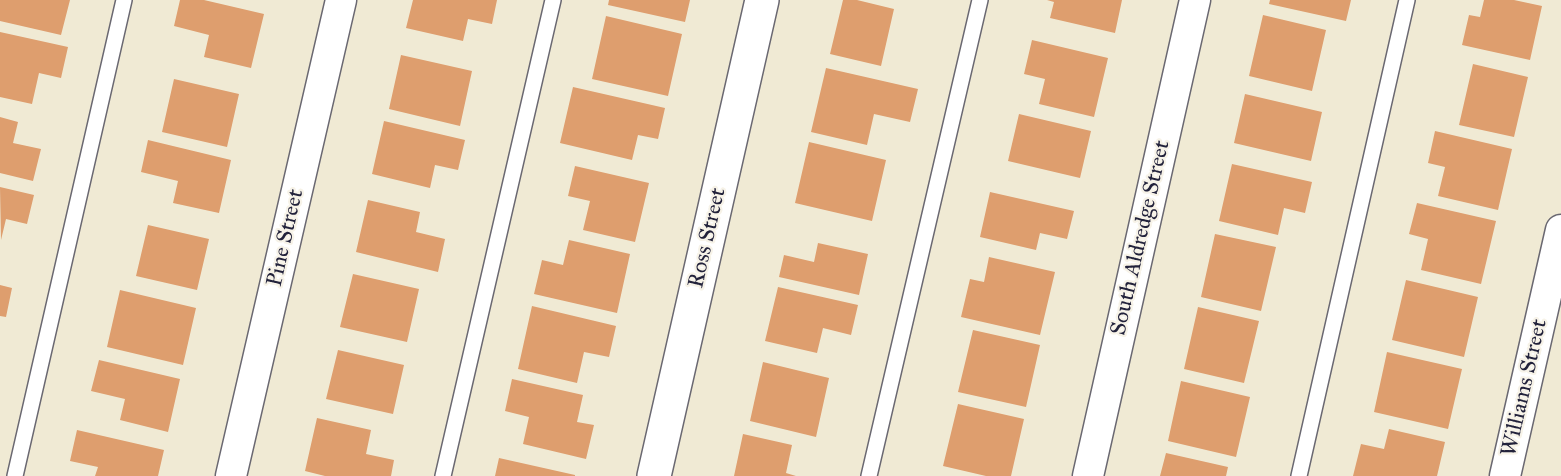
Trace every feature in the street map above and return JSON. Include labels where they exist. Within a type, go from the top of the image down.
[{"type":"street","name":"Pine Street","points":[[231,476],[341,0]]},
{"type":"street","name":"Ross Street","points":[[654,476],[762,0]]},
{"type":"street","name":"South Aldredge Street","points":[[1088,476],[1195,0]]},
{"type":"street","name":"Williams Street","points":[[1505,476],[1561,230]]},
{"type":"lane","points":[[15,476],[124,0]]},
{"type":"lane","points":[[443,476],[553,0]]},
{"type":"lane","points":[[869,476],[980,0]]},
{"type":"lane","points":[[1299,476],[1407,0]]},
{"type":"building","points":[[0,0],[70,0],[61,35],[0,21]]},
{"type":"building","points":[[180,0],[204,0],[264,14],[251,68],[204,57],[209,35],[174,26]]},
{"type":"building","points":[[413,0],[497,0],[492,24],[468,19],[463,41],[406,28]]},
{"type":"building","points":[[609,0],[690,0],[685,22],[608,5]]},
{"type":"building","points":[[843,0],[857,0],[894,9],[881,66],[830,54]]},
{"type":"building","points":[[1047,0],[1122,0],[1115,33],[1050,18],[1054,2]]},
{"type":"building","points":[[1270,0],[1351,0],[1346,21],[1269,4]]},
{"type":"building","points":[[1484,0],[1514,0],[1542,6],[1530,60],[1462,45],[1469,15],[1480,17]]},
{"type":"building","points":[[1263,15],[1326,30],[1312,91],[1249,76]]},
{"type":"building","points":[[606,16],[682,34],[668,96],[592,79]]},
{"type":"building","points":[[0,32],[68,47],[61,78],[39,73],[32,104],[0,97]]},
{"type":"building","points":[[1032,40],[1108,58],[1094,117],[1039,104],[1045,79],[1024,74]]},
{"type":"building","points":[[401,55],[472,71],[460,126],[389,109]]},
{"type":"building","points":[[1473,64],[1528,77],[1514,137],[1459,125]]},
{"type":"building","points":[[826,68],[918,89],[910,122],[874,114],[867,145],[811,132]]},
{"type":"building","points":[[174,79],[239,94],[227,147],[162,132]]},
{"type":"building","points":[[573,87],[665,108],[658,139],[638,135],[632,160],[560,143]]},
{"type":"building","points":[[1245,94],[1322,112],[1311,161],[1234,143]]},
{"type":"building","points":[[1019,114],[1091,131],[1080,178],[1008,161]]},
{"type":"building","points":[[0,117],[18,122],[13,143],[41,149],[33,181],[0,173]]},
{"type":"building","points":[[384,121],[465,140],[458,170],[435,165],[430,188],[372,174]]},
{"type":"building","points":[[1435,131],[1512,149],[1498,210],[1438,196],[1445,167],[1428,163]]},
{"type":"building","points":[[148,140],[231,160],[219,213],[173,203],[178,181],[141,172]]},
{"type":"building","points":[[809,142],[886,160],[872,221],[795,203]]},
{"type":"building","points":[[1232,164],[1312,182],[1305,213],[1284,208],[1278,235],[1219,221]]},
{"type":"building","points":[[575,166],[649,183],[635,242],[583,230],[590,201],[568,196]]},
{"type":"building","points":[[0,187],[34,195],[27,224],[6,219],[1,240]]},
{"type":"building","points":[[990,192],[1074,211],[1067,239],[1040,233],[1036,250],[980,237]]},
{"type":"building","points":[[368,200],[420,212],[416,232],[445,239],[438,272],[356,252]]},
{"type":"building","points":[[1417,203],[1496,221],[1481,284],[1421,270],[1428,239],[1409,234]]},
{"type":"building","points":[[148,225],[209,239],[197,290],[136,276]]},
{"type":"building","points":[[1215,234],[1276,247],[1261,311],[1201,297]]},
{"type":"building","points":[[569,240],[630,254],[617,313],[534,294],[542,260],[563,265]]},
{"type":"building","points":[[818,243],[868,254],[859,295],[779,277],[784,255],[814,262]]},
{"type":"building","points":[[989,257],[1055,272],[1040,335],[961,317],[970,279],[984,282]]},
{"type":"building","points":[[353,274],[419,289],[407,342],[340,327]]},
{"type":"building","points":[[1406,280],[1478,297],[1464,357],[1392,340]]},
{"type":"building","points":[[0,285],[12,288],[6,317],[0,316]]},
{"type":"building","points":[[778,287],[858,305],[851,335],[823,328],[817,353],[765,341]]},
{"type":"building","points":[[120,290],[196,308],[183,365],[107,347]]},
{"type":"building","points":[[532,306],[616,326],[609,357],[584,352],[577,383],[518,369]]},
{"type":"building","points":[[1198,307],[1259,321],[1244,383],[1184,369]]},
{"type":"building","points":[[973,330],[1040,345],[1026,407],[958,392]]},
{"type":"building","points":[[338,350],[404,365],[393,414],[326,399]]},
{"type":"building","points":[[1387,352],[1462,369],[1448,429],[1374,412]]},
{"type":"building","points":[[99,360],[180,379],[168,432],[120,420],[125,399],[91,391]]},
{"type":"building","points":[[763,362],[829,378],[816,437],[750,421]]},
{"type":"building","points":[[512,379],[583,395],[577,422],[594,425],[586,459],[523,444],[529,417],[505,411]]},
{"type":"building","points":[[1181,381],[1250,397],[1236,457],[1168,441]]},
{"type":"building","points":[[958,404],[1024,419],[1011,476],[986,476],[943,466]]},
{"type":"building","points":[[317,418],[371,430],[366,454],[394,460],[391,476],[325,476],[305,471]]},
{"type":"building","points":[[1389,429],[1445,442],[1437,476],[1353,476],[1361,444],[1384,449]]},
{"type":"building","points":[[77,430],[164,450],[158,476],[95,476],[98,467],[70,461]]},
{"type":"building","points":[[743,434],[792,445],[786,473],[796,476],[734,476]]},
{"type":"building","points":[[1166,453],[1228,467],[1226,476],[1160,476]]},
{"type":"building","points":[[499,458],[575,475],[575,476],[495,476]]}]
